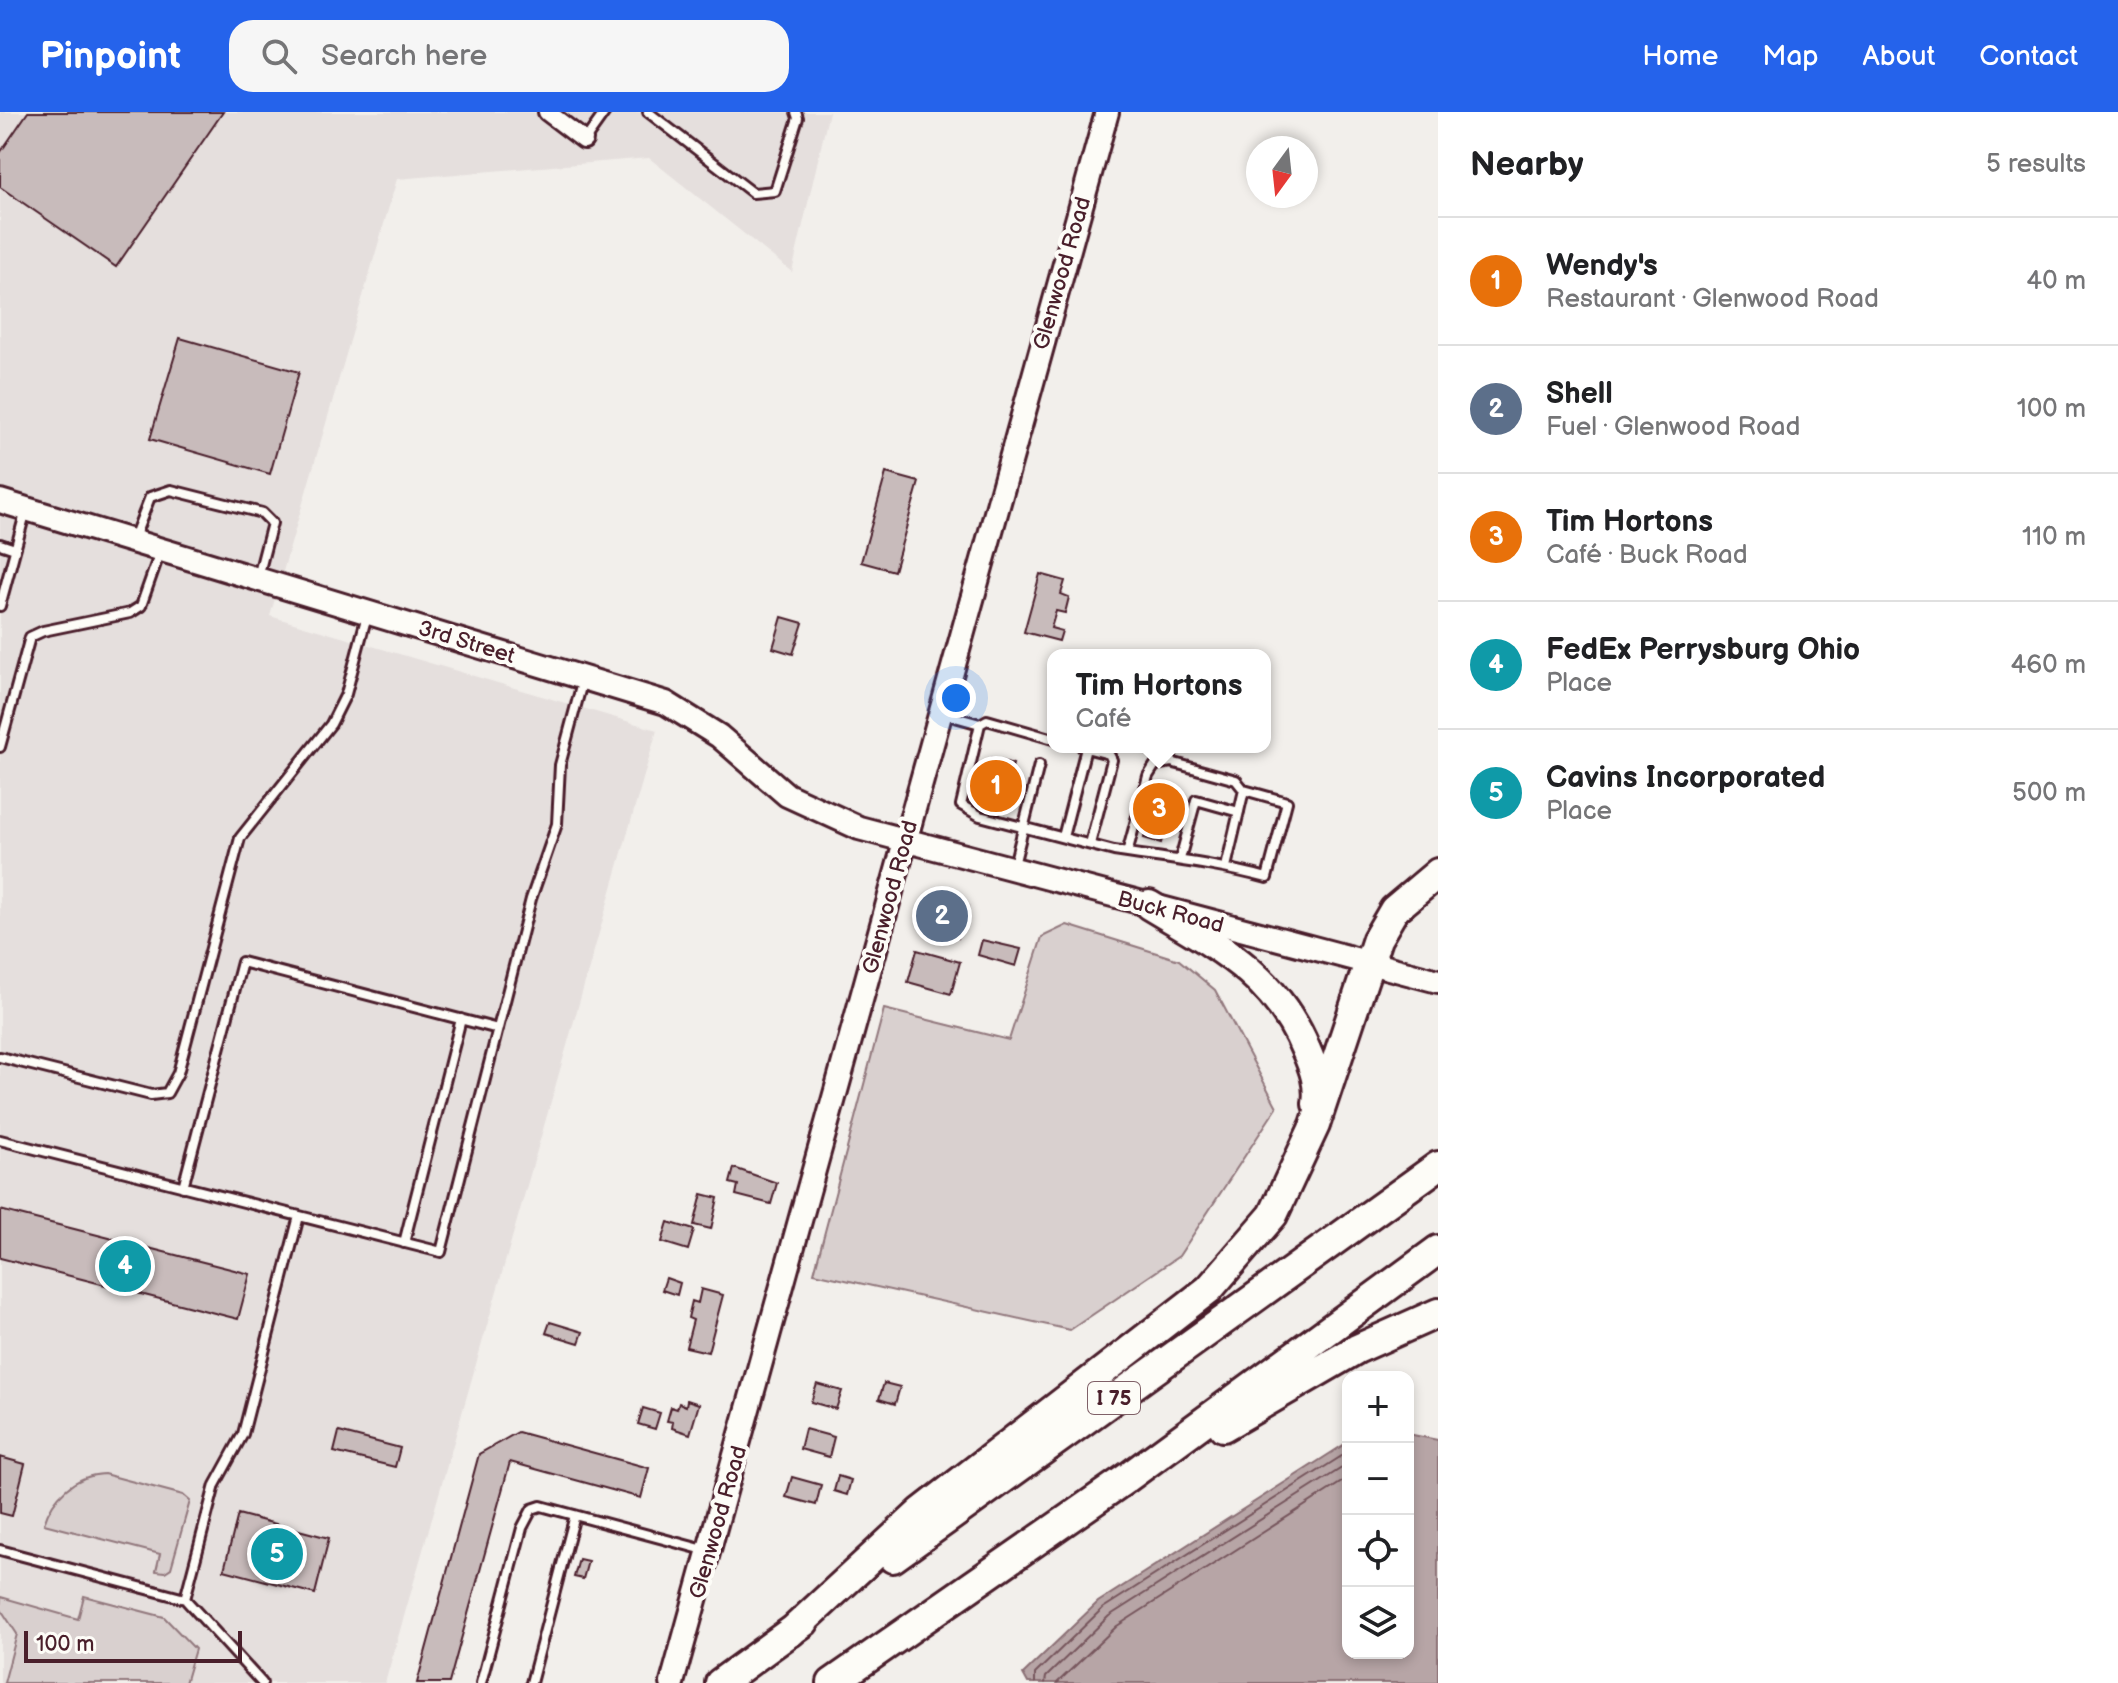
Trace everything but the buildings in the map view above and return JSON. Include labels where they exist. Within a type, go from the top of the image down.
[{"type":"highway","points":[[791,1632],[921,1512],[1209,1289],[1273,1215],[1315,1125],[1367,962],[1394,910],[1438,873]]},
{"type":"highway","points":[[1149,905],[1264,980],[1296,1024],[1314,1068],[1319,1094],[1315,1125]]},
{"type":"highway","name":"I 75","points":[[720,1683],[1438,1166]]},
{"type":"highway","points":[[832,1683],[1127,1478],[1438,1250]]},
{"type":"highway","points":[[1127,1478],[1357,1349],[1438,1313]]},
{"type":"street","points":[[547,112],[584,140]]},
{"type":"street","name":"Glenwood Road","points":[[672,1683],[1107,112]]},
{"type":"street","name":"3rd Street","points":[[0,501],[630,690],[684,713],[719,736],[768,781],[806,807],[905,841]]},
{"type":"street","name":"Buck Road","points":[[905,841],[1438,981]]},
{"type":"lane","points":[[584,140],[605,112]]},
{"type":"lane","points":[[648,112],[753,193],[775,191],[798,118],[796,112]]},
{"type":"lane","points":[[133,541],[150,497],[171,490],[262,513],[272,523],[257,578]]},
{"type":"lane","points":[[0,606],[27,509]]},
{"type":"lane","points":[[0,544],[15,549]]},
{"type":"lane","points":[[0,747],[30,637],[43,631],[130,613],[141,606],[161,550]]},
{"type":"lane","points":[[0,1057],[151,1095],[167,1093],[178,1073],[240,838],[331,724],[346,694],[368,611]]},
{"type":"lane","points":[[0,1140],[441,1252],[531,899],[557,824],[560,765],[584,676]]},
{"type":"lane","points":[[940,712],[980,724],[987,720],[1047,737]]},
{"type":"lane","points":[[980,724],[961,805],[980,816],[1023,827],[1127,853],[1226,867],[1267,878],[1287,802],[1244,790],[1236,780],[1171,762],[1155,765],[1148,776],[1127,853]]},
{"type":"lane","points":[[1063,837],[1083,753]]},
{"type":"lane","points":[[1090,844],[1112,760],[1105,753]]},
{"type":"lane","points":[[1013,869],[1039,765]]},
{"type":"lane","points":[[1226,867],[1244,790]]},
{"type":"lane","points":[[1180,859],[1196,800],[1239,812]]},
{"type":"lane","points":[[183,1187],[242,962],[498,1029]]},
{"type":"lane","points":[[404,1243],[461,1019]]},
{"type":"lane","points":[[185,1599],[215,1485],[243,1434],[299,1216]]},
{"type":"lane","points":[[481,1683],[527,1516],[536,1506],[709,1551]]},
{"type":"lane","points":[[531,1683],[575,1515]]},
{"type":"lane","points":[[0,1550],[185,1599],[262,1683]]},
{"type":"shaded area","points":[[0,112],[829,112],[792,272],[649,158],[397,179],[270,616],[657,730],[385,1683],[0,1683]]},
{"type":"shaded area","points":[[1067,925],[1179,960],[1215,990],[1277,1107],[1179,1256],[1070,1330],[814,1273],[884,1009],[1009,1040],[1042,937]]},
{"type":"shaded area","points":[[104,1474],[183,1495],[190,1501],[171,1568],[165,1572],[156,1571],[160,1554],[44,1524],[53,1505],[66,1489],[84,1478]]},
{"type":"shaded area","points":[[84,1596],[164,1617],[195,1649],[185,1683],[4,1683],[17,1634],[0,1608],[1,1597],[78,1619]]},
{"type":"water","points":[[1414,1435],[1438,1440],[1438,1683],[1028,1683],[1023,1674],[1098,1602],[1342,1446],[1342,1659],[1414,1659]]},
{"type":"place","name":"Wendy's","points":[[996,786]]},
{"type":"place","name":"Tim Hortons","points":[[1159,809]]},
{"type":"place","name":"Shell","points":[[942,916]]},
{"type":"place","name":"FedEx Perrysburg Ohio","points":[[125,1266]]},
{"type":"place","name":"Cavins Incorporated","points":[[277,1554]]}]
